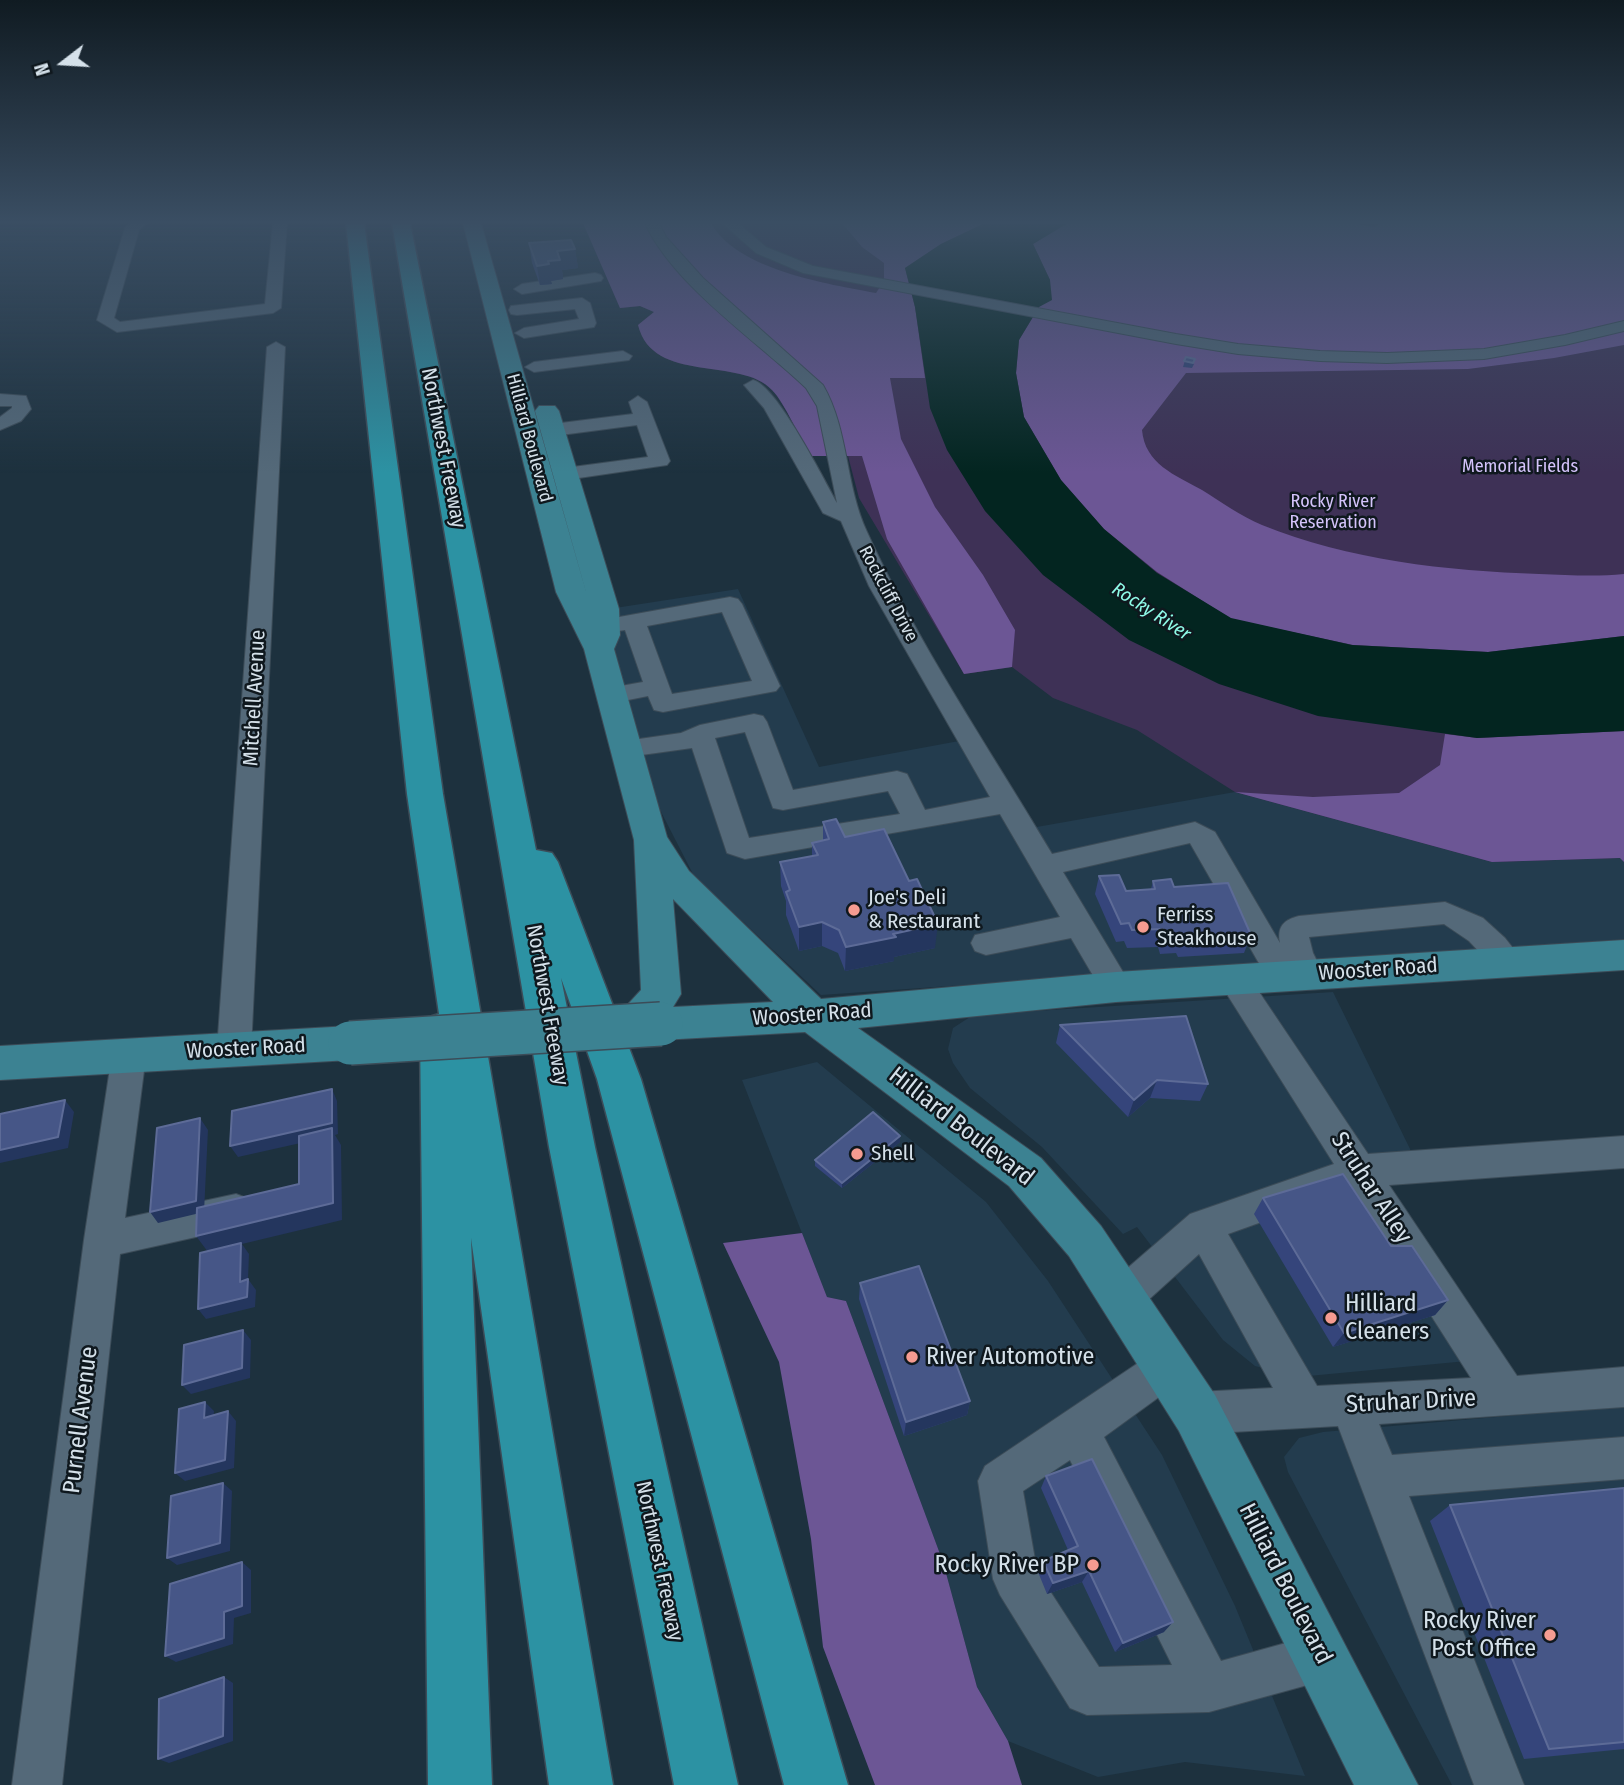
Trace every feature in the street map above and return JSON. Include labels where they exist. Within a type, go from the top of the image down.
[{"type":"highway","points":[[366,306],[438,878],[581,1785]]},
{"type":"highway","name":"Northwest Freeway","points":[[417,306],[572,1147],[706,1785]]},
{"type":"highway","points":[[503,764],[619,1079],[816,1785]]},
{"type":"highway","points":[[438,878],[460,1785]]},
{"type":"main road","name":"Hilliard Boulevard","points":[[494,306],[569,592],[602,637]]},
{"type":"main road","name":"Hilliard Boulevard","points":[[517,306],[605,609],[602,637],[613,695],[650,838],[676,880],[812,1016],[1025,1172],[1085,1241],[1197,1413],[1387,1785]]},
{"type":"main road","points":[[650,838],[652,1015]]},
{"type":"main road","name":"Wooster Road","points":[[0,1063],[350,1043],[652,1015],[812,1016],[1116,987],[1624,955]]},
{"type":"street","points":[[110,306],[106,320],[117,327],[273,306]]},
{"type":"street","points":[[518,311],[529,306]]},
{"type":"street","points":[[518,311],[555,306]]},
{"type":"street","points":[[518,311],[588,323],[589,306]]},
{"type":"street","name":"Rockcliff Drive","points":[[727,306],[814,385],[826,406],[851,518],[880,586],[1116,987]]},
{"type":"street","points":[[995,306],[1238,349],[1378,358],[1485,354],[1551,343],[1624,326]]},
{"type":"street","name":"Mitchell Avenue","points":[[234,1050],[276,347]]},
{"type":"street","points":[[534,367],[623,356]]},
{"type":"street","points":[[753,385],[772,406],[830,509],[851,518]]},
{"type":"street","points":[[0,400],[19,400],[22,409],[14,417],[0,424]]},
{"type":"street","points":[[553,430],[641,410],[660,461],[565,474]]},
{"type":"street","points":[[602,637],[634,621],[730,604],[767,686],[663,704],[634,621]]},
{"type":"street","points":[[613,695],[657,687]]},
{"type":"street","points":[[628,748],[687,741],[699,733],[754,722],[801,842]]},
{"type":"street","points":[[699,733],[737,846],[745,849],[801,842],[1007,803]]},
{"type":"street","points":[[783,801],[897,780],[917,821]]},
{"type":"street","points":[[1044,866],[1195,832],[1205,839],[1295,976]]},
{"type":"street","points":[[1295,976],[1297,953],[1293,932],[1299,927],[1445,913],[1460,917],[1480,930],[1508,962]]},
{"type":"street","points":[[986,943],[1080,925]]},
{"type":"street","name":"Struhar Alley","points":[[1234,980],[1507,1397]]},
{"type":"street","name":"Purnell Avenue","points":[[37,1785],[103,1240],[129,1055]]},
{"type":"street","points":[[1122,1298],[1203,1226],[1360,1171],[1624,1152]]},
{"type":"street","points":[[103,1240],[268,1203]]},
{"type":"street","points":[[1203,1226],[1306,1407]]},
{"type":"street","points":[[1167,1367],[1000,1481],[1016,1579],[1087,1691],[1209,1688],[1322,1657]]},
{"type":"street","name":"Struhar Drive","points":[[1197,1413],[1507,1397],[1624,1387]]},
{"type":"street","points":[[1350,1405],[1499,1785]]},
{"type":"street","points":[[1078,1430],[1209,1688]]},
{"type":"street","points":[[1380,1477],[1624,1458]]},
{"type":"shaded area","points":[[641,306],[915,306],[925,378],[890,378],[901,439],[935,507],[983,575],[1015,630],[1012,667],[964,674],[887,539],[862,456],[810,456],[777,396],[758,380],[679,363],[661,356],[647,344],[638,325],[654,312]]},
{"type":"shaded area","points":[[1624,306],[1624,345],[1554,358],[1468,369],[1186,373],[1142,430],[1149,452],[1163,467],[1246,517],[1295,537],[1398,562],[1469,570],[1592,576],[1624,574],[1624,636],[1488,652],[1353,645],[1231,619],[1157,572],[1104,529],[1061,480],[1024,417],[1016,373],[1019,340],[1039,307]]},
{"type":"shaded area","points":[[738,589],[819,767],[959,741],[1014,831],[1235,792],[1492,862],[1621,858],[1624,862],[1624,939],[821,995],[694,876],[657,804],[607,645],[615,608]]},
{"type":"shaded area","points":[[1624,731],[1624,862],[1620,858],[1492,862],[1235,792],[1313,797],[1399,793],[1440,765],[1445,734],[1478,738]]},
{"type":"shaded area","points":[[1333,992],[1412,1153],[1341,1158],[1467,1361],[1298,1377],[1255,1366],[1223,1340],[1137,1227],[1123,1234],[1042,1147],[970,1088],[953,1063],[948,1049],[953,1028],[973,1015]]},
{"type":"shaded area","points":[[817,1062],[986,1202],[1048,1281],[1162,1455],[1235,1606],[1305,1776],[1185,1762],[1098,1777],[1008,1741],[977,1687],[943,1562],[846,1301],[827,1297],[742,1080]]},
{"type":"shaded area","points":[[802,1233],[827,1297],[846,1301],[943,1562],[977,1687],[1008,1741],[1022,1785],[875,1785],[823,1647],[811,1539],[779,1362],[723,1243]]},
{"type":"shaded area","points":[[1624,1406],[1624,1785],[1452,1785],[1288,1472],[1284,1457],[1299,1438],[1323,1432]]},
{"type":"green space","name":"Rocky River Reservation","points":[[641,306],[1624,306],[1624,862],[1620,858],[1492,862],[1235,792],[1137,730],[1053,698],[1012,667],[964,674],[859,498],[848,456],[810,456],[777,396],[758,380],[679,363],[661,356],[647,344],[638,325],[654,312]]},
{"type":"water","name":"Rocky River","points":[[1040,306],[1019,340],[1016,373],[1024,417],[1061,480],[1104,529],[1157,573],[1231,618],[1352,645],[1488,652],[1624,636],[1624,731],[1477,738],[1318,716],[1219,684],[1129,640],[1043,575],[985,511],[947,450],[930,408],[915,307]]},
{"type":"building","points":[[1186,357],[1195,359],[1193,363],[1184,361]]},
{"type":"building","name":"Joe's Deli & Restaurant","points":[[836,819],[845,837],[884,829],[909,881],[917,879],[938,924],[893,934],[896,937],[846,947],[839,930],[822,922],[799,927],[786,892],[790,890],[780,862],[818,855],[812,843],[829,839],[823,822]]},
{"type":"building","points":[[1119,875],[1126,891],[1155,889],[1153,881],[1171,879],[1174,887],[1228,883],[1251,935],[1184,939],[1182,935],[1166,936],[1163,929],[1132,930],[1129,923],[1121,924],[1099,876]]},
{"type":"building","points":[[1186,1016],[1208,1084],[1157,1080],[1134,1100],[1060,1025]]},
{"type":"building","points":[[332,1089],[332,1123],[230,1146],[232,1111]]},
{"type":"building","points":[[65,1100],[58,1137],[0,1150],[0,1114]]},
{"type":"building","name":"Shell","points":[[873,1112],[900,1136],[842,1183],[815,1160]]},
{"type":"building","points":[[200,1118],[196,1201],[150,1212],[157,1128]]},
{"type":"building","points":[[332,1128],[333,1203],[196,1236],[197,1208],[299,1184],[299,1136]]},
{"type":"building","points":[[1343,1174],[1391,1246],[1412,1246],[1448,1300],[1344,1333],[1263,1198]]},
{"type":"building","points":[[241,1243],[240,1282],[248,1279],[247,1297],[198,1309],[200,1253]]},
{"type":"building","name":"River Automotive","points":[[919,1266],[970,1401],[906,1422],[860,1283]]},
{"type":"building","points":[[243,1330],[242,1368],[182,1385],[184,1345]]},
{"type":"building","points":[[205,1402],[204,1418],[228,1411],[225,1460],[175,1473],[179,1409]]},
{"type":"building","name":"Rocky River BP","points":[[1092,1459],[1173,1622],[1123,1643],[1089,1571],[1053,1583],[1043,1561],[1078,1546],[1046,1476]]},
{"type":"building","points":[[223,1483],[220,1543],[167,1558],[171,1496]]},
{"type":"building","name":"Rocky River Post Office","points":[[1624,1488],[1624,1742],[1549,1749],[1450,1505]]},
{"type":"building","points":[[242,1562],[242,1606],[224,1612],[224,1638],[165,1656],[170,1584]]},
{"type":"building","points":[[224,1677],[223,1736],[158,1759],[159,1699]]},
{"type":"place","name":"Joe's Deli & Restaurant","points":[[854,910]]},
{"type":"place","name":"Ferriss Steakhouse","points":[[1143,927]]},
{"type":"place","name":"Shell","points":[[857,1154]]},
{"type":"place","name":"Hilliard Cleaners","points":[[1331,1318]]},
{"type":"place","name":"River Automotive","points":[[912,1357]]},
{"type":"place","name":"Rocky River BP","points":[[1093,1565]]},
{"type":"place","name":"Rocky River Post Office","points":[[1550,1635]]},
{"type":"park label","name":"Memorial Fields","points":[[1520,467]]}]
